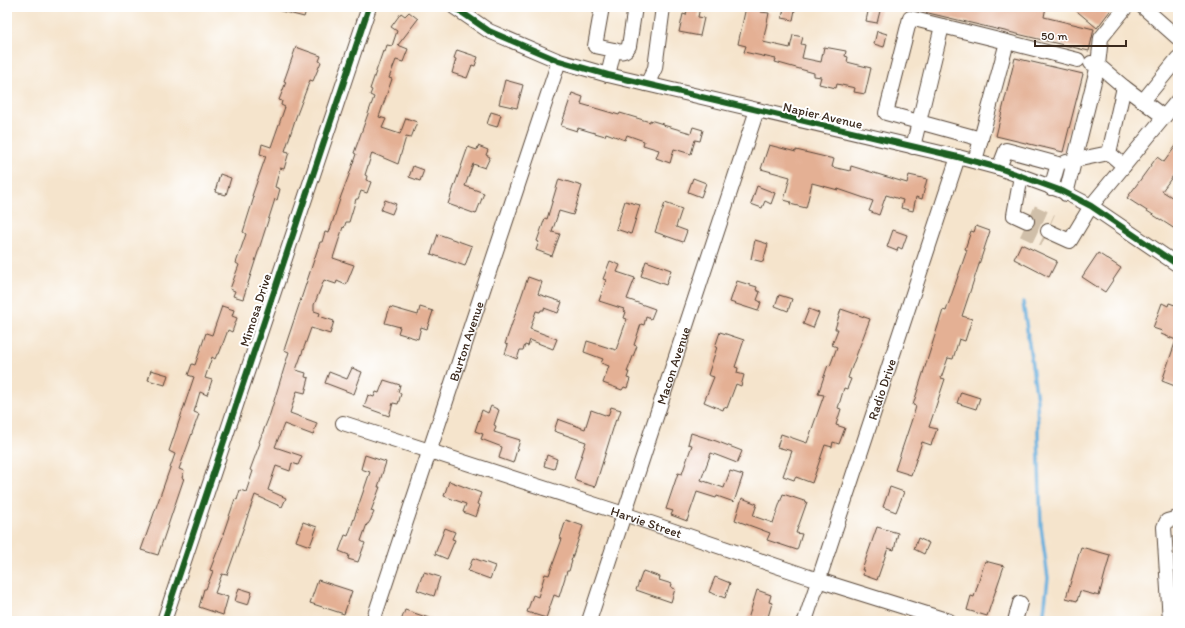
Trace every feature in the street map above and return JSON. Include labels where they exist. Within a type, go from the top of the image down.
[{"type":"street","name":"Mimosa Drive","points":[[164,621],[369,7]]},
{"type":"street","name":"Napier Avenue","points":[[454,7],[489,31],[559,61],[608,75],[958,157],[999,168],[1066,194],[1091,206],[1178,265]]},
{"type":"street","points":[[602,7],[596,46],[623,52],[629,46],[635,7]]},
{"type":"street","points":[[647,84],[655,68],[663,7]]},
{"type":"street","points":[[1066,194],[1074,161],[1087,62],[1101,38],[1126,7]]},
{"type":"street","points":[[1143,7],[1178,38]]},
{"type":"street","points":[[981,138],[886,113],[912,12],[942,26],[1087,62],[1164,117]]},
{"type":"street","points":[[913,147],[942,26]]},
{"type":"street","points":[[974,161],[1008,42]]},
{"type":"street","points":[[608,75],[614,50]]},
{"type":"street","points":[[1143,101],[1178,58]]},
{"type":"street","name":"Burton Avenue","points":[[373,621],[559,61]]},
{"type":"street","points":[[1109,153],[1124,87]]},
{"type":"street","points":[[1050,232],[1070,242],[1091,206],[1178,100]]},
{"type":"street","name":"Macon Avenue","points":[[589,621],[757,110]]},
{"type":"street","points":[[999,168],[1006,150],[1058,164],[1109,153]]},
{"type":"street","points":[[1109,153],[1124,166]]},
{"type":"street","name":"Radio Drive","points":[[805,621],[958,157]]},
{"type":"street","points":[[1051,188],[1058,164]]},
{"type":"street","points":[[1021,176],[1014,215],[1026,220]]},
{"type":"street","name":"Harvie Street","points":[[343,423],[624,514],[818,580],[949,621]]},
{"type":"street","points":[[1170,621],[1164,527],[1167,521],[1178,518]]},
{"type":"street","points":[[1015,621],[1020,603]]},
{"type":"building","points":[[278,7],[307,7],[304,17],[277,10]]},
{"type":"building","points":[[688,7],[700,7],[698,17],[704,18],[700,36],[679,32],[683,14],[686,15]]},
{"type":"building","points":[[746,7],[762,8],[761,12],[769,13],[763,42],[790,48],[793,35],[803,37],[801,44],[805,45],[802,58],[821,62],[824,47],[846,51],[845,56],[848,57],[847,62],[871,68],[865,94],[854,92],[855,88],[837,84],[836,88],[819,84],[821,77],[814,76],[814,73],[775,62],[776,59],[744,52],[746,46],[738,44]]},
{"type":"building","points":[[869,7],[881,7],[877,23],[866,21]]},
{"type":"building","points":[[921,7],[1046,7],[1044,17],[1094,29],[1089,51],[920,11]]},
{"type":"building","points":[[1072,7],[1113,7],[1097,28]]},
{"type":"building","points":[[784,8],[795,10],[793,20],[782,18]]},
{"type":"building","points":[[409,12],[418,19],[398,45],[408,49],[403,62],[396,60],[389,78],[392,79],[379,117],[386,119],[382,128],[400,134],[406,118],[417,122],[411,138],[406,137],[398,164],[372,153],[365,175],[367,176],[366,180],[371,182],[367,193],[361,191],[358,199],[356,199],[349,222],[346,222],[344,228],[343,227],[333,258],[354,265],[346,285],[337,281],[336,284],[324,280],[314,305],[314,311],[320,313],[319,316],[334,321],[330,334],[311,328],[296,370],[306,373],[305,377],[309,378],[305,393],[297,391],[290,413],[317,423],[313,435],[284,424],[275,447],[302,456],[298,465],[292,463],[290,471],[276,466],[268,490],[286,498],[282,507],[255,495],[227,575],[222,574],[215,593],[228,597],[223,615],[199,607],[204,589],[206,589],[213,571],[210,570],[224,534],[235,499],[237,500],[240,490],[246,492],[253,471],[250,470],[270,414],[289,352],[284,350],[320,242],[322,242],[325,232],[329,233],[356,154],[354,153],[374,97],[370,95],[372,90],[370,89],[383,51],[385,52],[387,45],[392,46],[397,31],[391,27],[401,13],[405,16]]},
{"type":"building","points":[[877,31],[887,34],[884,47],[874,44]]},
{"type":"building","points":[[296,47],[321,56],[319,61],[321,62],[313,81],[310,80],[296,117],[285,151],[289,152],[284,169],[280,168],[275,187],[280,189],[277,200],[275,199],[243,299],[233,296],[235,291],[230,289],[239,265],[236,263],[246,234],[243,232],[254,197],[252,196],[266,156],[260,154],[262,144],[271,147],[285,107],[281,105],[282,101],[279,100]]},
{"type":"building","points":[[457,50],[478,57],[475,66],[472,65],[467,78],[452,73],[456,59],[454,58]]},
{"type":"building","points":[[1015,58],[1083,74],[1063,152],[996,136]]},
{"type":"building","points":[[505,80],[523,85],[517,108],[499,104]]},
{"type":"building","points":[[572,93],[583,97],[581,104],[619,115],[620,113],[650,122],[650,120],[691,133],[693,127],[703,130],[700,141],[695,140],[691,154],[674,149],[670,163],[656,158],[659,150],[643,145],[644,141],[627,135],[625,140],[606,133],[605,136],[578,128],[577,131],[561,126]]},
{"type":"building","points":[[491,112],[501,115],[497,127],[487,124]]},
{"type":"building","points":[[1178,143],[1178,169],[1162,191],[1178,201],[1178,231],[1127,198],[1157,157],[1164,162]]},
{"type":"building","points":[[769,145],[834,159],[832,167],[850,171],[851,166],[907,183],[909,175],[927,179],[922,199],[916,197],[913,211],[901,208],[903,200],[886,195],[879,215],[869,211],[873,201],[838,189],[812,183],[806,208],[790,204],[791,202],[784,200],[790,177],[761,169]]},
{"type":"building","points":[[478,146],[488,150],[486,155],[490,157],[485,168],[473,164],[465,186],[484,193],[476,214],[448,204],[468,147],[477,150]]},
{"type":"building","points":[[413,166],[424,170],[420,181],[409,177]]},
{"type":"building","points":[[220,174],[231,178],[226,195],[215,192]]},
{"type":"building","points":[[693,178],[706,183],[701,197],[688,192]]},
{"type":"building","points":[[559,179],[582,186],[573,215],[559,211],[552,232],[560,234],[552,256],[536,250],[539,242],[537,241],[545,218],[547,219]]},
{"type":"building","points":[[757,186],[775,193],[771,204],[765,201],[762,208],[751,204]]},
{"type":"building","points":[[385,200],[396,204],[392,214],[381,210]]},
{"type":"building","points":[[625,201],[640,205],[631,234],[616,229]]},
{"type":"building","points":[[665,203],[682,209],[676,227],[687,231],[683,242],[655,232]]},
{"type":"building","points":[[976,226],[990,231],[962,316],[972,319],[965,341],[959,339],[953,359],[948,358],[941,378],[945,379],[929,427],[937,429],[931,445],[922,442],[911,475],[895,470],[915,410],[916,406],[913,405],[943,310],[946,311],[967,250],[965,249],[971,231],[974,232]]},
{"type":"building","points":[[893,230],[907,235],[902,249],[898,247],[897,251],[887,247]]},
{"type":"building","points":[[438,234],[472,246],[465,266],[431,254]]},
{"type":"building","points":[[755,240],[768,244],[763,262],[751,259]]},
{"type":"building","points":[[1021,244],[1057,261],[1049,277],[1014,259]]},
{"type":"building","points":[[1098,253],[1121,268],[1105,292],[1082,277]]},
{"type":"building","points":[[610,261],[620,265],[617,272],[635,278],[627,299],[655,309],[651,319],[646,317],[644,325],[641,324],[634,345],[637,346],[627,372],[629,372],[627,378],[630,379],[627,388],[624,387],[622,390],[603,383],[609,366],[601,363],[603,359],[584,352],[587,341],[616,350],[627,319],[624,318],[626,312],[623,311],[624,309],[599,301],[606,280],[603,279]]},
{"type":"building","points":[[646,261],[671,270],[666,285],[641,276]]},
{"type":"building","points":[[528,277],[542,282],[538,294],[562,302],[558,313],[544,308],[544,310],[541,310],[540,312],[536,311],[530,329],[557,339],[553,349],[530,340],[528,346],[525,345],[523,350],[520,350],[517,359],[505,354],[508,345],[505,344]]},
{"type":"building","points":[[737,281],[757,287],[756,290],[760,292],[757,300],[761,302],[758,311],[730,302]]},
{"type":"building","points":[[779,295],[792,299],[788,311],[775,306]]},
{"type":"building","points":[[1162,303],[1168,306],[1169,303],[1178,306],[1178,377],[1175,386],[1162,381],[1176,340],[1161,334],[1162,331],[1153,328]]},
{"type":"building","points":[[222,306],[234,310],[232,316],[237,318],[232,332],[228,330],[219,354],[217,354],[215,359],[212,357],[205,378],[212,380],[207,395],[200,392],[194,412],[199,414],[179,469],[184,471],[182,478],[184,478],[158,555],[141,550],[175,454],[169,451],[194,377],[188,375],[192,364],[195,365],[206,333],[212,335]]},
{"type":"building","points":[[390,307],[418,315],[420,307],[433,311],[427,329],[421,327],[418,339],[398,333],[400,327],[385,323]]},
{"type":"building","points":[[809,309],[819,313],[813,328],[803,324]]},
{"type":"building","points":[[841,309],[870,319],[848,378],[851,379],[847,389],[844,388],[838,408],[841,409],[836,425],[845,428],[839,444],[833,442],[832,447],[825,445],[812,483],[796,477],[794,480],[783,476],[792,451],[777,447],[781,434],[807,443],[824,395],[818,394],[828,365],[830,366],[837,347],[832,345],[838,329],[835,329]]},
{"type":"building","points":[[720,332],[744,340],[735,367],[738,368],[737,373],[744,375],[741,386],[736,384],[727,408],[724,407],[723,410],[704,402],[714,377],[708,375]]},
{"type":"building","points":[[352,368],[362,372],[354,394],[325,383],[329,372],[347,379]]},
{"type":"building","points":[[151,370],[168,375],[165,385],[148,380]]},
{"type":"building","points":[[384,380],[400,385],[398,392],[401,394],[398,404],[393,403],[389,416],[364,407],[368,395],[374,397],[376,392],[379,393]]},
{"type":"building","points":[[961,392],[980,398],[976,409],[957,403]]},
{"type":"building","points":[[491,406],[499,410],[494,425],[496,426],[494,432],[520,440],[513,463],[499,458],[502,447],[481,439],[483,434],[475,431],[482,410],[488,413]]},
{"type":"building","points":[[611,407],[621,410],[618,419],[616,419],[595,487],[576,481],[574,479],[586,442],[554,431],[558,419],[585,429],[591,410],[608,416]]},
{"type":"building","points":[[691,433],[742,451],[737,463],[711,453],[701,480],[724,488],[730,471],[743,475],[734,502],[717,496],[716,498],[697,492],[687,521],[671,515],[673,511],[666,509],[678,473],[682,474],[692,445],[688,444]]},
{"type":"building","points":[[365,455],[386,462],[378,487],[380,487],[371,511],[374,512],[367,524],[361,541],[365,543],[358,562],[348,559],[349,555],[339,551],[345,535],[348,536],[370,472],[361,469]]},
{"type":"building","points":[[547,455],[557,459],[554,469],[544,466]]},
{"type":"building","points":[[449,481],[481,493],[477,504],[480,505],[476,517],[463,512],[466,504],[444,496]]},
{"type":"building","points":[[890,487],[904,492],[896,512],[883,507]]},
{"type":"building","points":[[783,494],[807,502],[796,533],[802,534],[797,550],[767,540],[770,533],[735,520],[742,498],[757,504],[753,516],[773,523]]},
{"type":"building","points":[[566,520],[583,526],[559,597],[554,595],[546,618],[527,612],[533,595],[538,597],[545,574],[549,575],[562,539],[560,538]]},
{"type":"building","points":[[303,522],[317,527],[310,546],[296,541]]},
{"type":"building","points":[[877,527],[898,533],[894,550],[888,548],[877,580],[863,575],[864,570],[862,570]]},
{"type":"building","points":[[445,528],[455,532],[452,539],[455,540],[447,559],[435,554]]},
{"type":"building","points":[[918,538],[929,543],[924,554],[914,549]]},
{"type":"building","points":[[1081,547],[1110,555],[1099,596],[1080,591],[1077,601],[1066,598]]},
{"type":"building","points":[[473,558],[495,566],[490,579],[468,571]]},
{"type":"building","points":[[985,561],[1004,566],[987,616],[967,610],[971,596],[974,597]]},
{"type":"building","points":[[643,571],[660,577],[659,580],[672,584],[671,587],[675,589],[671,602],[636,590]]},
{"type":"building","points":[[424,572],[440,577],[434,596],[417,590]]},
{"type":"building","points":[[715,577],[730,583],[725,598],[709,592]]},
{"type":"building","points":[[318,580],[352,591],[344,614],[310,603]]},
{"type":"building","points":[[239,588],[252,592],[248,605],[235,601]]},
{"type":"building","points":[[757,590],[771,595],[769,602],[772,603],[768,617],[764,616],[762,621],[748,619]]},
{"type":"building","points":[[405,610],[432,619],[432,621],[401,621]]},
{"type":"waterway","points":[[1023,302],[1037,400],[1041,527],[1048,578],[1043,621]]},
{"type":"tunnel","points":[[1032,212],[1052,221]]},
{"type":"tunnel","points":[[1027,221],[1048,231]]},
{"type":"tunnel","points":[[1023,230],[1044,240]]},
{"type":"cycle path","points":[[164,621],[369,7]]},
{"type":"cycle path","points":[[454,7],[489,31],[559,61],[608,75],[958,157],[999,168],[1062,191],[1091,206],[1178,265]]}]
